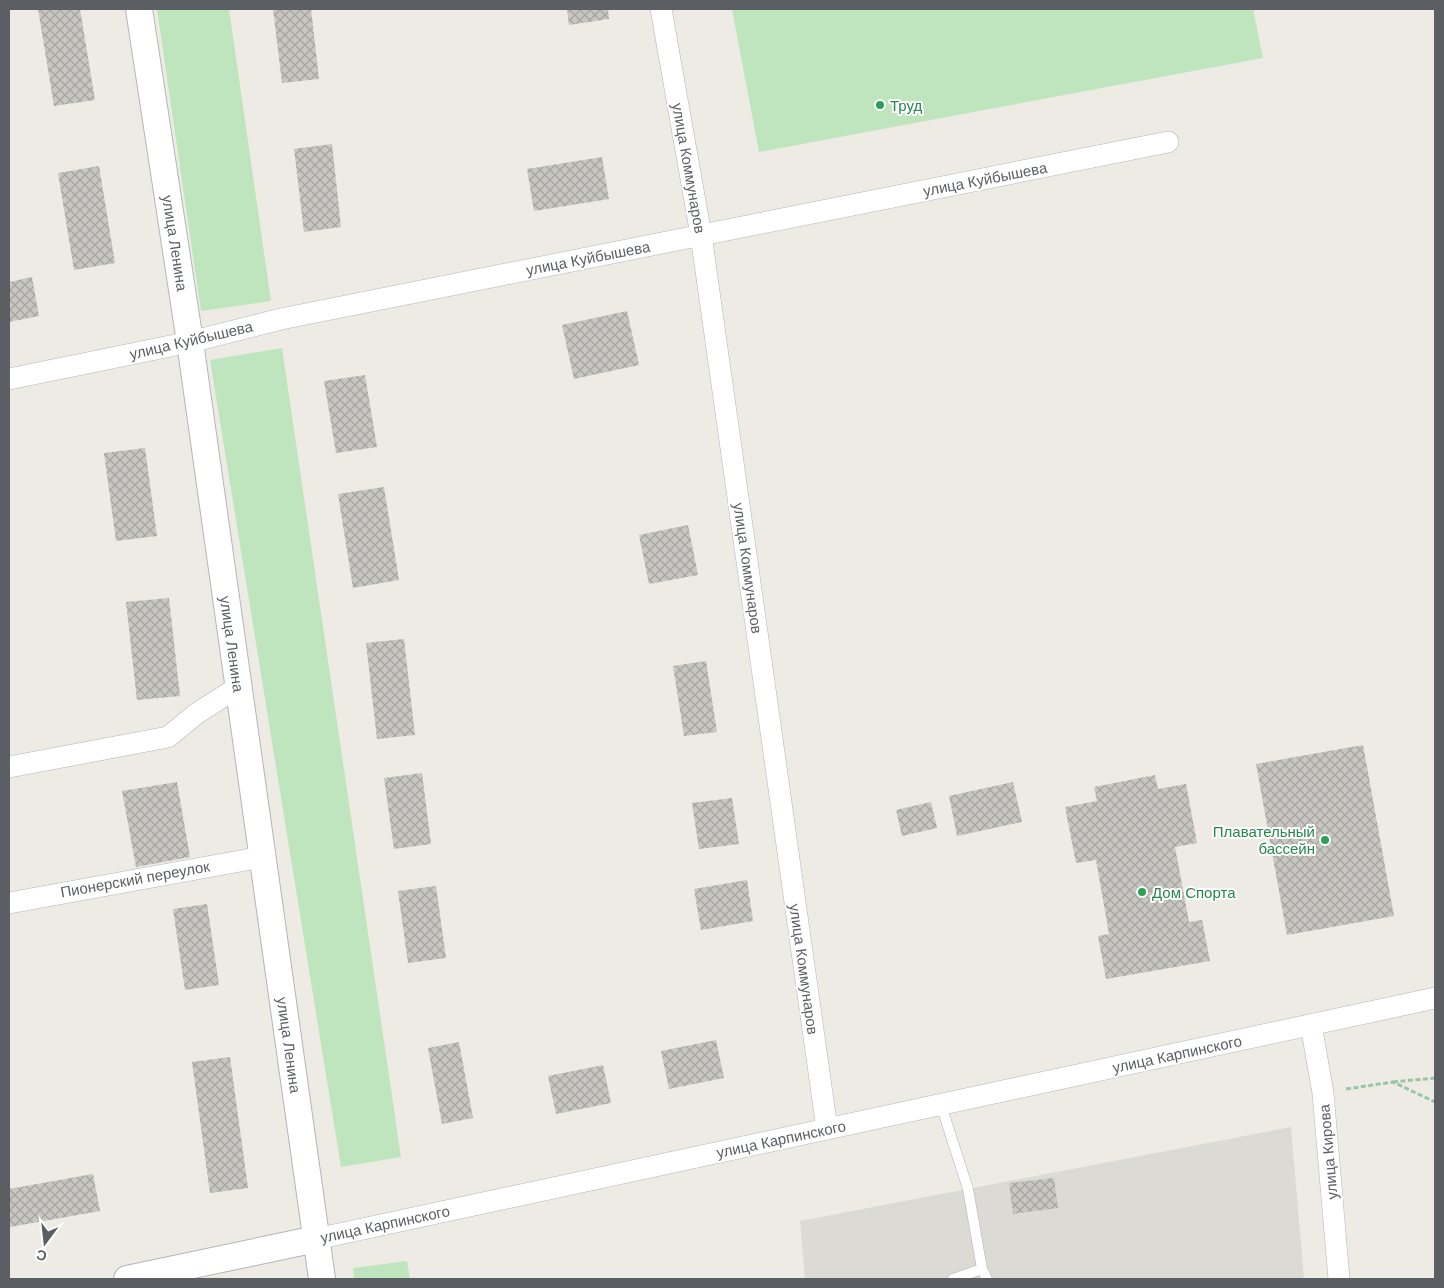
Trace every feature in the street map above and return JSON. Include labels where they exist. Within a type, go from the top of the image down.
[{"type":"street","name":"улица Ленина","points":[[139,9],[190,342],[322,1279]]},
{"type":"street","name":"улица Коммунаров","points":[[661,9],[701,235],[826,1129]]},
{"type":"street","name":"улица Куйбышева","points":[[9,379],[190,342],[280,319],[1168,142]]},
{"type":"street","points":[[9,767],[168,737],[196,714],[238,687]]},
{"type":"street","name":"Пионерский переулок","points":[[9,902],[262,857]]},
{"type":"street","name":"улица Карпинского","points":[[127,1279],[316,1240],[1435,998]]},
{"type":"street","name":"улица Кирова","points":[[1311,1025],[1323,1093],[1339,1279]]},
{"type":"lane","points":[[941,1104],[968,1189],[982,1269],[987,1279]]},
{"type":"lane","points":[[953,1279],[982,1269]]},
{"type":"path","points":[[1323,1093],[1393,1082],[1435,1078]]},
{"type":"path","points":[[1393,1082],[1435,1102]]},
{"type":"shaded area","points":[[1291,1127],[1304,1279],[805,1279],[800,1221]]},
{"type":"green space","points":[[157,9],[229,9],[271,301],[201,311]]},
{"type":"green space","name":"Труд","points":[[732,9],[1253,9],[1263,58],[759,152]]},
{"type":"green space","points":[[282,348],[401,1157],[341,1167],[210,360]]},
{"type":"green space","points":[[407,1261],[410,1279],[354,1279],[353,1268]]},
{"type":"building","points":[[38,9],[80,9],[95,100],[54,106]]},
{"type":"building","points":[[273,9],[311,9],[319,79],[282,83]]},
{"type":"building","points":[[567,9],[608,9],[609,19],[569,25]]},
{"type":"building","points":[[332,144],[341,227],[304,232],[294,149]]},
{"type":"building","points":[[602,157],[609,199],[534,211],[527,169]]},
{"type":"building","points":[[99,166],[115,263],[74,270],[58,173]]},
{"type":"building","points":[[32,277],[39,316],[9,322],[9,282]]},
{"type":"building","points":[[627,311],[639,365],[574,379],[562,325]]},
{"type":"building","points":[[365,375],[377,447],[336,453],[324,381]]},
{"type":"building","points":[[145,448],[157,536],[116,541],[104,453]]},
{"type":"building","points":[[384,487],[399,580],[353,588],[338,494]]},
{"type":"building","points":[[688,525],[698,575],[649,584],[639,535]]},
{"type":"building","points":[[169,598],[180,696],[137,700],[126,602]]},
{"type":"building","points":[[404,639],[415,735],[377,739],[366,643]]},
{"type":"building","points":[[706,661],[717,732],[684,736],[673,666]]},
{"type":"building","name":"Плавательный бассейн","points":[[1363,745],[1394,916],[1287,935],[1256,764]]},
{"type":"building","points":[[422,773],[431,844],[394,849],[384,778]]},
{"type":"building","name":"Дом Спорта","points":[[1155,775],[1158,789],[1186,784],[1197,843],[1175,847],[1189,922],[1202,920],[1210,961],[1106,979],[1098,936],[1109,934],[1096,860],[1076,863],[1065,807],[1097,801],[1094,787]]},
{"type":"building","points":[[177,782],[190,857],[136,867],[122,791]]},
{"type":"building","points":[[1013,782],[1022,822],[957,836],[949,796]]},
{"type":"building","points":[[732,798],[739,844],[699,849],[692,803]]},
{"type":"building","points":[[931,802],[937,828],[902,836],[896,810]]},
{"type":"building","points":[[747,880],[753,921],[701,930],[694,889]]},
{"type":"building","points":[[436,886],[446,958],[408,963],[398,891]]},
{"type":"building","points":[[207,904],[219,985],[185,990],[173,909]]},
{"type":"building","points":[[716,1040],[724,1078],[669,1089],[661,1051]]},
{"type":"building","points":[[459,1042],[473,1118],[442,1124],[428,1048]]},
{"type":"building","points":[[230,1057],[248,1188],[210,1193],[192,1062]]},
{"type":"building","points":[[603,1065],[611,1103],[556,1114],[548,1076]]},
{"type":"building","points":[[93,1174],[100,1211],[10,1227],[9,1189]]},
{"type":"building","points":[[1054,1178],[1058,1208],[1013,1214],[1009,1183]]},
{"type":"place","name":"Труд","points":[[880,105]]},
{"type":"place","name":"Плавательный бассейн","points":[[1325,840]]},
{"type":"place","name":"Дом Спорта","points":[[1142,892]]}]
